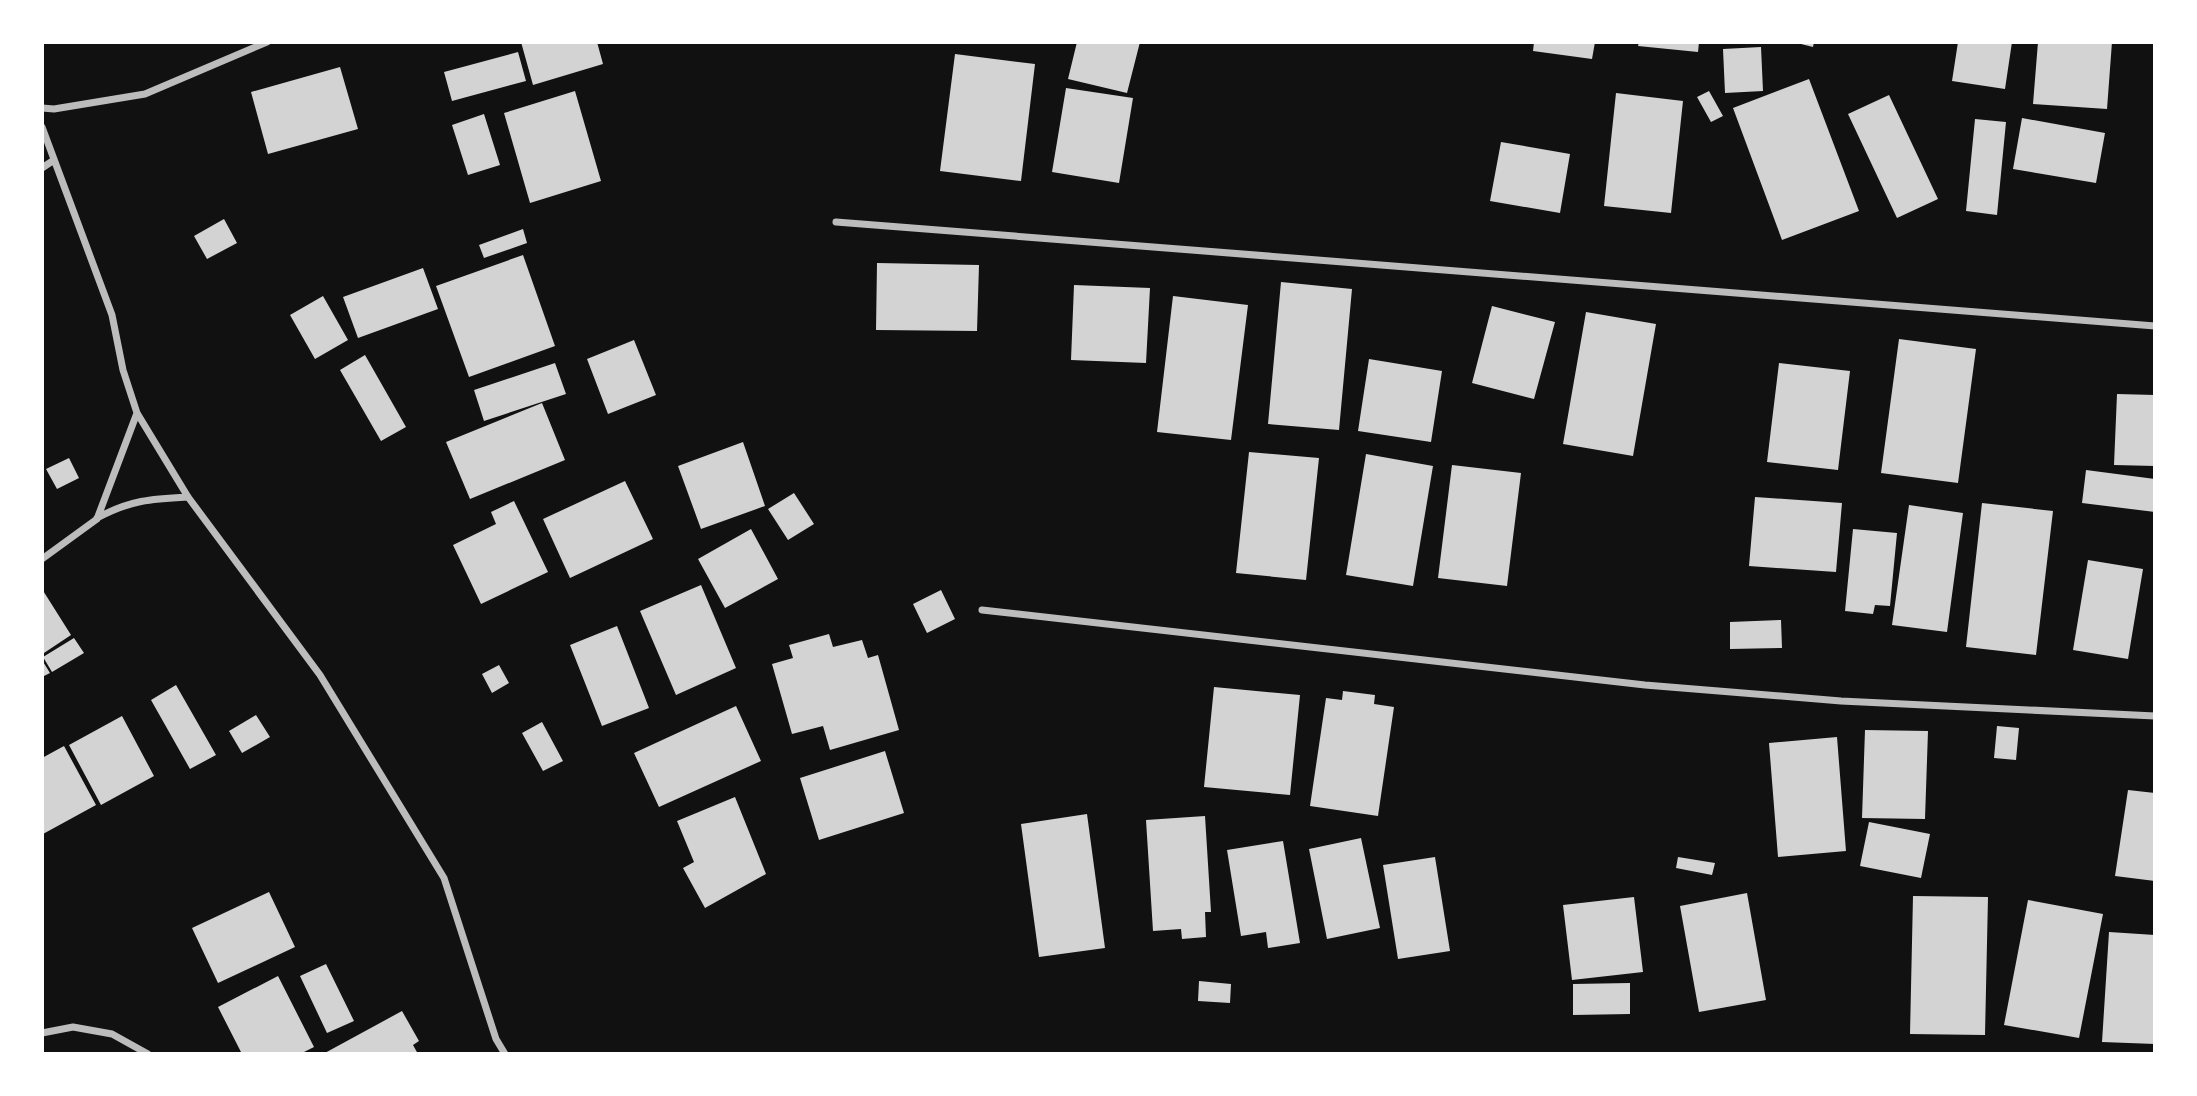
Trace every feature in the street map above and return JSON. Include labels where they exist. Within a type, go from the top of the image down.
[{"type":"street","points":[[42,108],[54,109],[145,94],[267,42]]},
{"type":"street","points":[[42,127],[112,315],[123,370],[137,413],[188,497],[320,675],[444,878],[481,985],[496,1039],[505,1054]]},
{"type":"street","points":[[42,168],[54,160]]},
{"type":"street","points":[[836,222],[2155,326]]},
{"type":"street","points":[[96,519],[137,413]]},
{"type":"street","points":[[42,559],[96,519],[121,506],[151,499],[188,497]]},
{"type":"street","points":[[982,610],[1645,685],[1841,701],[2155,716]]},
{"type":"street","points":[[42,1033],[73,1027],[112,1034],[148,1054]]},
{"type":"building","points":[[521,42],[597,42],[603,64],[533,85]]},
{"type":"building","points":[[1077,42],[1140,42],[1127,93],[1068,79]]},
{"type":"building","points":[[1534,42],[1595,42],[1592,59],[1533,51]]},
{"type":"building","points":[[1639,42],[1699,42],[1698,52],[1638,46]]},
{"type":"building","points":[[1793,42],[1814,42],[1813,47]]},
{"type":"building","points":[[1958,42],[2012,42],[2005,89],[1952,81]]},
{"type":"building","points":[[2038,42],[2112,42],[2107,109],[2033,104]]},
{"type":"building","points":[[1761,47],[1763,91],[1725,93],[1723,49]]},
{"type":"building","points":[[518,52],[526,81],[452,101],[444,72]]},
{"type":"building","points":[[955,54],[1035,64],[1021,181],[940,171]]},
{"type":"building","points":[[340,67],[358,129],[268,154],[251,92]]},
{"type":"building","points":[[1809,79],[1859,211],[1782,240],[1733,108]]},
{"type":"building","points":[[1066,88],[1133,98],[1119,183],[1052,172]]},
{"type":"building","points":[[575,91],[601,181],[530,203],[504,113]]},
{"type":"building","points":[[1709,91],[1723,116],[1711,122],[1697,97]]},
{"type":"building","points":[[1616,93],[1683,101],[1671,213],[1604,206]]},
{"type":"building","points":[[1889,95],[1938,199],[1897,218],[1848,114]]},
{"type":"building","points":[[484,114],[500,165],[468,175],[452,125]]},
{"type":"building","points":[[2022,118],[2105,133],[2096,183],[2013,169]]},
{"type":"building","points":[[1975,119],[2006,122],[1997,215],[1966,211]]},
{"type":"building","points":[[1501,142],[1570,154],[1560,213],[1490,201]]},
{"type":"building","points":[[224,219],[237,243],[207,259],[194,236]]},
{"type":"building","points":[[523,229],[527,243],[484,258],[479,245]]},
{"type":"building","points":[[523,255],[555,346],[469,377],[436,286]]},
{"type":"building","points":[[877,263],[979,265],[977,331],[876,330]]},
{"type":"building","points":[[423,268],[438,309],[358,338],[343,297]]},
{"type":"building","points":[[1281,282],[1352,289],[1339,430],[1268,424]]},
{"type":"building","points":[[1074,285],[1150,288],[1146,363],[1071,360]]},
{"type":"building","points":[[323,296],[348,340],[315,359],[290,315]]},
{"type":"building","points":[[1173,296],[1248,305],[1231,440],[1157,432]]},
{"type":"building","points":[[1492,306],[1555,322],[1534,399],[1472,383]]},
{"type":"building","points":[[1586,312],[1656,324],[1633,456],[1563,444]]},
{"type":"building","points":[[1899,339],[1976,349],[1958,483],[1881,473]]},
{"type":"building","points":[[634,340],[656,395],[608,414],[587,359]]},
{"type":"building","points":[[365,355],[406,427],[381,441],[340,370]]},
{"type":"building","points":[[1369,359],[1442,371],[1431,442],[1358,431]]},
{"type":"building","points":[[555,363],[566,394],[484,421],[474,390]]},
{"type":"building","points":[[1779,363],[1850,371],[1838,470],[1767,462]]},
{"type":"building","points":[[2117,394],[2155,395],[2155,466],[2114,465]]},
{"type":"building","points":[[542,403],[565,460],[470,499],[446,442]]},
{"type":"building","points":[[743,442],[765,506],[701,529],[678,466]]},
{"type":"building","points":[[1249,452],[1319,458],[1306,580],[1236,573]]},
{"type":"building","points":[[1366,454],[1433,466],[1413,586],[1346,575]]},
{"type":"building","points":[[69,458],[79,478],[57,489],[46,469]]},
{"type":"building","points":[[1452,465],[1521,473],[1507,586],[1438,578]]},
{"type":"building","points":[[2086,470],[2155,479],[2155,512],[2082,503]]},
{"type":"building","points":[[625,481],[653,539],[570,578],[543,519]]},
{"type":"building","points":[[794,493],[814,524],[788,540],[768,509]]},
{"type":"building","points":[[1755,497],[1842,503],[1836,572],[1749,566]]},
{"type":"building","points":[[514,501],[548,572],[481,604],[453,545],[496,524],[491,512]]},
{"type":"building","points":[[1982,503],[2053,511],[2036,655],[1966,647]]},
{"type":"building","points":[[1909,505],[1963,513],[1947,632],[1892,625]]},
{"type":"building","points":[[751,529],[778,579],[725,608],[698,559]]},
{"type":"building","points":[[1853,529],[1897,533],[1890,606],[1875,605],[1873,614],[1845,611]]},
{"type":"building","points":[[2088,560],[2143,569],[2128,659],[2073,650]]},
{"type":"building","points":[[701,585],[736,668],[676,695],[640,611]]},
{"type":"building","points":[[42,589],[71,635],[44,653],[42,650]]},
{"type":"building","points":[[941,590],[955,619],[927,633],[913,604]]},
{"type":"building","points":[[1781,620],[1782,648],[1730,649],[1730,622]]},
{"type":"building","points":[[617,626],[649,708],[602,726],[570,645]]},
{"type":"building","points":[[829,634],[833,647],[862,640],[868,658],[878,655],[899,730],[830,750],[823,726],[792,734],[772,664],[793,658],[789,645]]},
{"type":"building","points":[[74,638],[84,653],[52,672],[43,657]]},
{"type":"building","points":[[42,660],[50,673],[42,677]]},
{"type":"building","points":[[499,665],[509,683],[492,693],[482,674]]},
{"type":"building","points":[[176,685],[216,755],[190,769],[151,700]]},
{"type":"building","points":[[1214,687],[1300,695],[1290,795],[1204,787]]},
{"type":"building","points":[[1343,691],[1375,695],[1374,704],[1394,707],[1378,816],[1310,806],[1326,698],[1342,700]]},
{"type":"building","points":[[736,706],[761,761],[659,807],[634,753]]},
{"type":"building","points":[[256,715],[270,737],[242,753],[229,731]]},
{"type":"building","points":[[122,716],[154,776],[101,805],[69,745]]},
{"type":"building","points":[[542,722],[563,761],[543,771],[522,733]]},
{"type":"building","points":[[1997,726],[2019,728],[2016,760],[1994,758]]},
{"type":"building","points":[[1865,730],[1928,731],[1925,819],[1862,818]]},
{"type":"building","points":[[1837,737],[1846,851],[1778,857],[1769,743]]},
{"type":"building","points":[[64,746],[96,805],[43,834],[42,758]]},
{"type":"building","points":[[885,751],[904,813],[819,840],[800,778]]},
{"type":"building","points":[[2128,790],[2155,793],[2155,881],[2115,876]]},
{"type":"building","points":[[735,797],[766,874],[705,908],[683,868],[694,862],[677,821]]},
{"type":"building","points":[[1087,814],[1105,948],[1039,957],[1021,824]]},
{"type":"building","points":[[1205,816],[1211,912],[1205,912],[1206,937],[1182,939],[1181,929],[1153,931],[1146,820]]},
{"type":"building","points":[[1869,822],[1930,834],[1921,878],[1860,866]]},
{"type":"building","points":[[1361,838],[1380,928],[1327,939],[1309,849]]},
{"type":"building","points":[[1283,841],[1300,943],[1268,948],[1266,932],[1241,936],[1227,850]]},
{"type":"building","points":[[1435,857],[1450,951],[1398,959],[1383,865]]},
{"type":"building","points":[[1678,857],[1715,863],[1712,875],[1676,868]]},
{"type":"building","points":[[269,892],[295,947],[218,983],[192,928]]},
{"type":"building","points":[[1747,893],[1766,1000],[1699,1012],[1680,906]]},
{"type":"building","points":[[1913,896],[1988,897],[1985,1035],[1910,1034]]},
{"type":"building","points":[[1634,897],[1643,972],[1572,980],[1563,905]]},
{"type":"building","points":[[2028,900],[2103,914],[2079,1038],[2004,1025]]},
{"type":"building","points":[[2109,932],[2155,935],[2155,1044],[2102,1042]]},
{"type":"building","points":[[326,964],[354,1021],[327,1033],[300,976]]},
{"type":"building","points":[[278,976],[314,1047],[300,1054],[242,1054],[218,1007]]},
{"type":"building","points":[[1199,981],[1231,984],[1230,1003],[1198,1001]]},
{"type":"building","points":[[1630,983],[1630,1014],[1573,1015],[1573,984]]},
{"type":"building","points":[[402,1011],[419,1041],[413,1045],[418,1054],[323,1054]]}]
